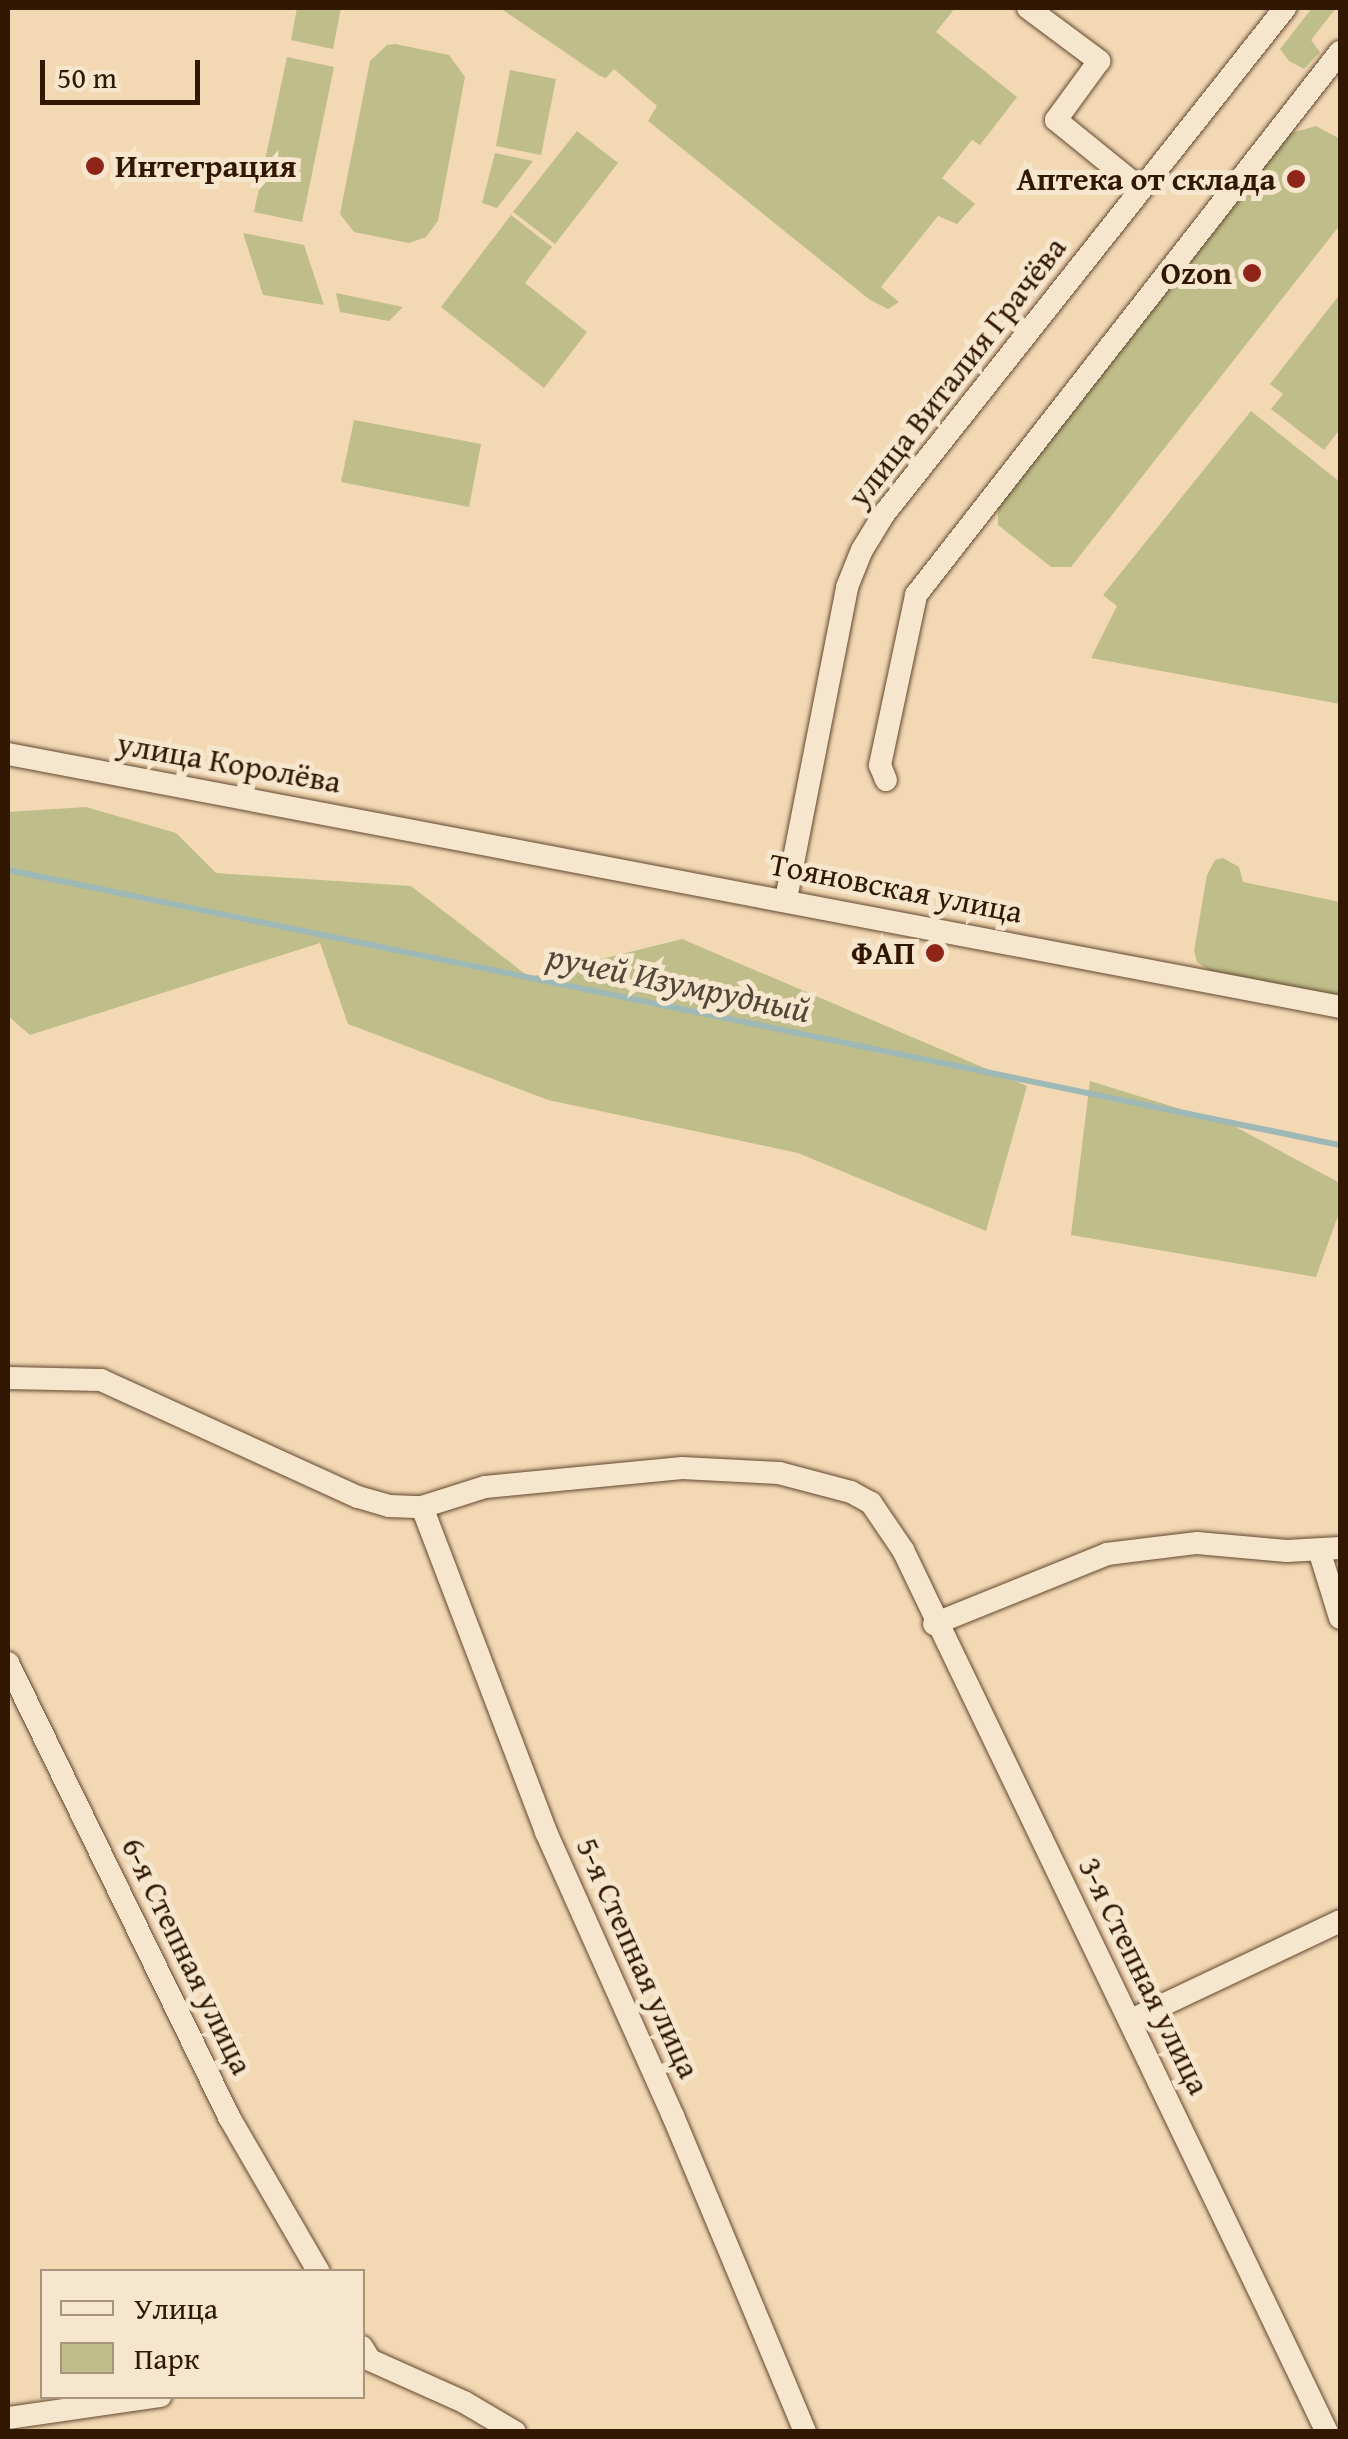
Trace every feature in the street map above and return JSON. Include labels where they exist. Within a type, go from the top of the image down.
[{"type":"street","points":[[1028,8],[1099,61],[1056,120],[1141,189]]},
{"type":"street","name":"улица Виталия Грачёва","points":[[786,899],[846,587],[862,550],[884,514],[1285,8]]},
{"type":"street","points":[[886,780],[880,764],[916,596],[1340,52]]},
{"type":"street","name":"улица Королёва","points":[[8,754],[439,834]]},
{"type":"street","name":"Тояновская улица","points":[[439,834],[1340,1006]]},
{"type":"street","points":[[8,1378],[100,1380],[358,1497],[389,1506],[422,1507]]},
{"type":"street","name":"3-я Степная улица","points":[[422,1507],[485,1487],[682,1468],[780,1474],[852,1492],[871,1503],[903,1550],[934,1624],[1131,2020],[1327,2432]]},
{"type":"street","name":"5-я Степная улица","points":[[422,1507],[546,1832],[674,2116],[806,2432]]},
{"type":"street","points":[[934,1624],[1106,1554],[1197,1543],[1330,1549],[1340,1618]]},
{"type":"street","name":"6-я Степная улица","points":[[8,1662],[229,2117],[317,2269]]},
{"type":"street","points":[[1131,2020],[1340,1921]]},
{"type":"street","points":[[365,2356],[464,2402],[516,2432]]},
{"type":"street","points":[[8,2418],[139,2399]]},
{"type":"green space","points":[[297,8],[341,8],[333,49],[291,40]]},
{"type":"green space","points":[[500,8],[955,8],[936,32],[1017,97],[980,145],[972,140],[942,178],[975,204],[957,224],[938,216],[881,287],[899,302],[888,309],[870,300],[648,121],[657,106],[614,69],[606,78],[600,76]]},
{"type":"green space","points":[[1312,8],[1336,8],[1311,40],[1320,52],[1304,69],[1289,61],[1280,49]]},
{"type":"green space","points":[[387,45],[449,55],[465,77],[438,221],[426,237],[409,243],[354,232],[340,214],[370,61]]},
{"type":"green space","points":[[287,57],[334,67],[302,222],[254,212]]},
{"type":"green space","points":[[510,70],[556,79],[541,155],[496,146]]},
{"type":"green space","points":[[1316,126],[1340,139],[1340,225],[1071,567],[1051,567],[998,525],[998,507],[1291,133]]},
{"type":"green space","points":[[577,131],[618,163],[555,244],[513,212]]},
{"type":"green space","points":[[495,153],[533,161],[497,208],[482,203]]},
{"type":"green space","points":[[511,215],[552,247],[525,283],[587,332],[544,388],[441,307]]},
{"type":"green space","points":[[243,233],[304,245],[324,305],[263,295]]},
{"type":"green space","points":[[336,293],[403,307],[389,321],[340,312]]},
{"type":"green space","points":[[1340,294],[1340,429],[1324,450],[1271,409],[1283,394],[1270,384]]},
{"type":"green space","points":[[1251,411],[1340,482],[1340,704],[1091,658],[1117,606],[1103,595]]},
{"type":"green space","points":[[354,420],[481,444],[469,507],[341,482]]},
{"type":"green space","points":[[86,807],[176,833],[216,873],[411,886],[529,977],[682,939],[1027,1086],[986,1231],[798,1153],[548,1100],[348,1024],[320,943],[30,1035],[8,1016],[8,812]]},
{"type":"green space","points":[[1223,858],[1239,867],[1243,882],[1340,902],[1340,996],[1220,978],[1197,962],[1194,951],[1207,875],[1215,860]]},
{"type":"green space","points":[[1090,1081],[1232,1125],[1340,1183],[1340,1210],[1316,1277],[1071,1235]]},
{"type":"waterway","name":"ручей Изумрудный","points":[[8,870],[1340,1145]]},
{"type":"place","name":"Интеграция","points":[[95,166]]},
{"type":"place","name":"Аптека от склада","points":[[1296,179]]},
{"type":"place","name":"Ozon","points":[[1252,273]]},
{"type":"place","name":"ФАП","points":[[935,953]]}]
